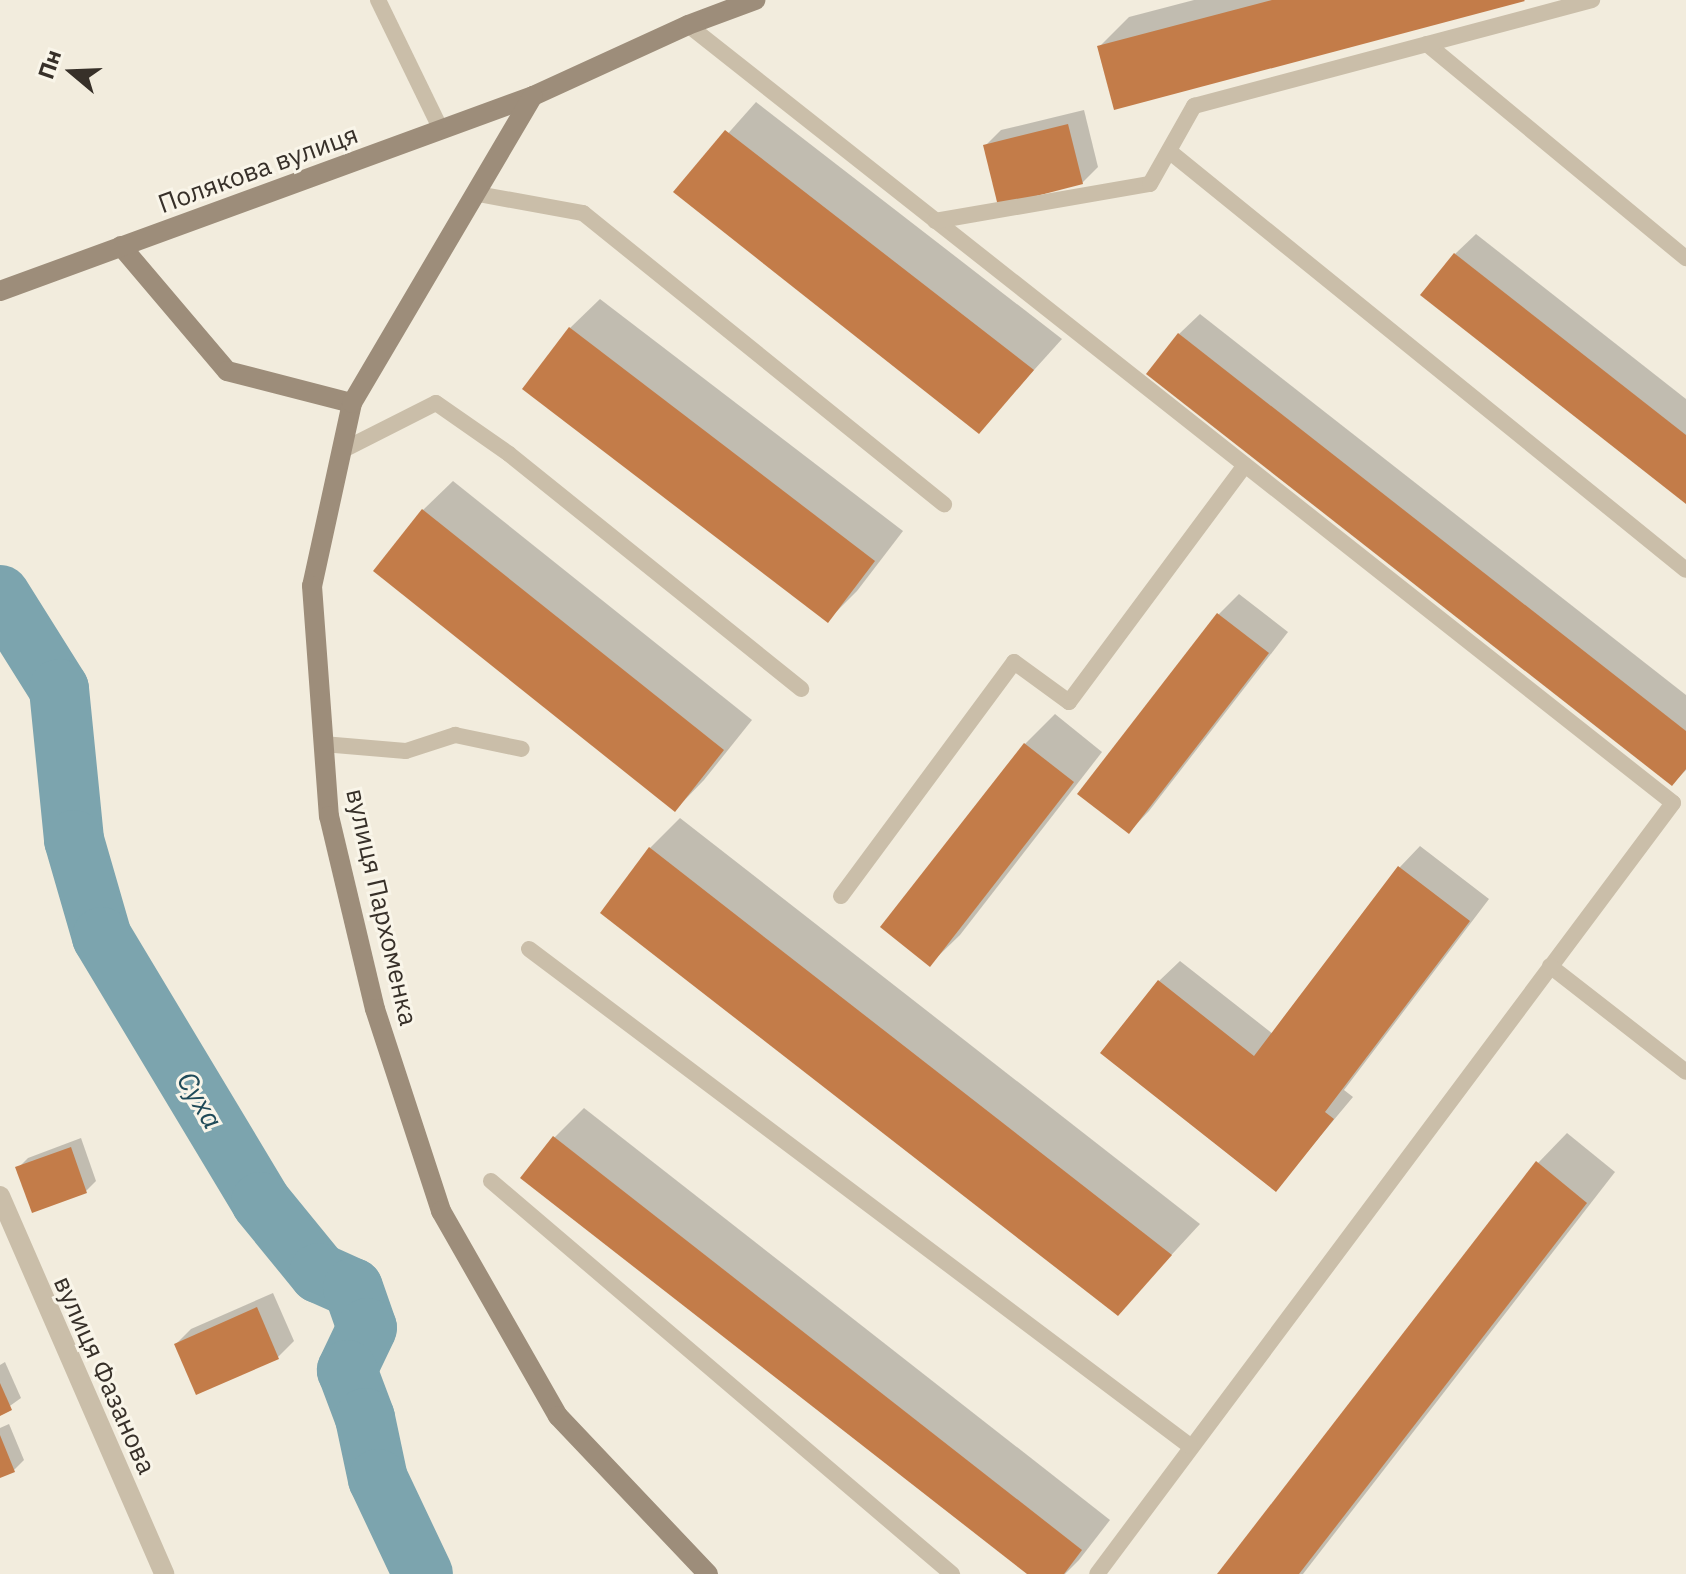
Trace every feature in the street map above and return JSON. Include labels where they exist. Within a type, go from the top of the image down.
[{"type":"street","name":"Полякова вулиця","points":[[0,291],[533,96],[688,25],[755,0]]},
{"type":"street","points":[[121,246],[227,371],[352,403],[533,96]]},
{"type":"street","name":"вулиця Пархоменка","points":[[352,403],[312,586],[329,816],[375,1009],[441,1211],[558,1416],[708,1574]]},
{"type":"street","name":"вулиця Фазанова","points":[[0,1196],[164,1574]]},
{"type":"lane","points":[[378,0],[441,130]]},
{"type":"lane","points":[[935,221],[1150,184],[1194,106],[1592,0]]},
{"type":"lane","points":[[688,25],[1673,803],[1097,1574]]},
{"type":"lane","points":[[1427,44],[1686,258]]},
{"type":"lane","points":[[1169,151],[1686,570]]},
{"type":"lane","points":[[478,194],[583,213],[944,504]]},
{"type":"lane","points":[[341,451],[436,403],[509,454],[801,689]]},
{"type":"lane","points":[[841,896],[1014,662],[1069,702],[1245,465]]},
{"type":"lane","points":[[323,744],[406,751],[455,735],[522,749]]},
{"type":"lane","points":[[529,949],[1190,1446]]},
{"type":"lane","points":[[1550,966],[1686,1072]]},
{"type":"lane","points":[[491,1181],[952,1574]]},
{"type":"building","points":[[1272,0],[1525,1],[1114,110],[1097,46]]},
{"type":"building","points":[[1068,124],[1083,184],[998,206],[983,145]]},
{"type":"building","points":[[725,130],[1034,370],[979,434],[673,192]]},
{"type":"building","points":[[1454,253],[1686,435],[1686,504],[1420,295]]},
{"type":"building","points":[[569,327],[875,561],[828,623],[522,389]]},
{"type":"building","points":[[1178,333],[1686,731],[1686,769],[1672,786],[1146,374]]},
{"type":"building","points":[[422,509],[724,750],[675,812],[373,571]]},
{"type":"building","points":[[1217,613],[1269,653],[1129,834],[1077,794]]},
{"type":"building","points":[[1024,743],[1074,782],[930,967],[880,927]]},
{"type":"building","points":[[649,847],[1172,1255],[1118,1316],[600,913]]},
{"type":"building","points":[[1398,866],[1470,921],[1325,1112],[1334,1119],[1276,1192],[1100,1053],[1158,980],[1254,1056]]},
{"type":"building","points":[[553,1136],[1082,1550],[1064,1574],[1027,1574],[520,1178]]},
{"type":"building","points":[[71,1147],[87,1193],[32,1213],[15,1167]]},
{"type":"building","points":[[1536,1161],[1587,1203],[1299,1574],[1217,1574]]},
{"type":"building","points":[[257,1307],[279,1359],[196,1395],[174,1344]]},
{"type":"building","points":[[0,1383],[12,1410],[0,1416]]},
{"type":"building","points":[[0,1435],[15,1472],[0,1478]]},
{"type":"waterway","name":"Суха","points":[[0,595],[59,689],[74,840],[102,937],[261,1202],[319,1273],[353,1288],[367,1328],[347,1370],[365,1418],[378,1479],[423,1574]]}]
